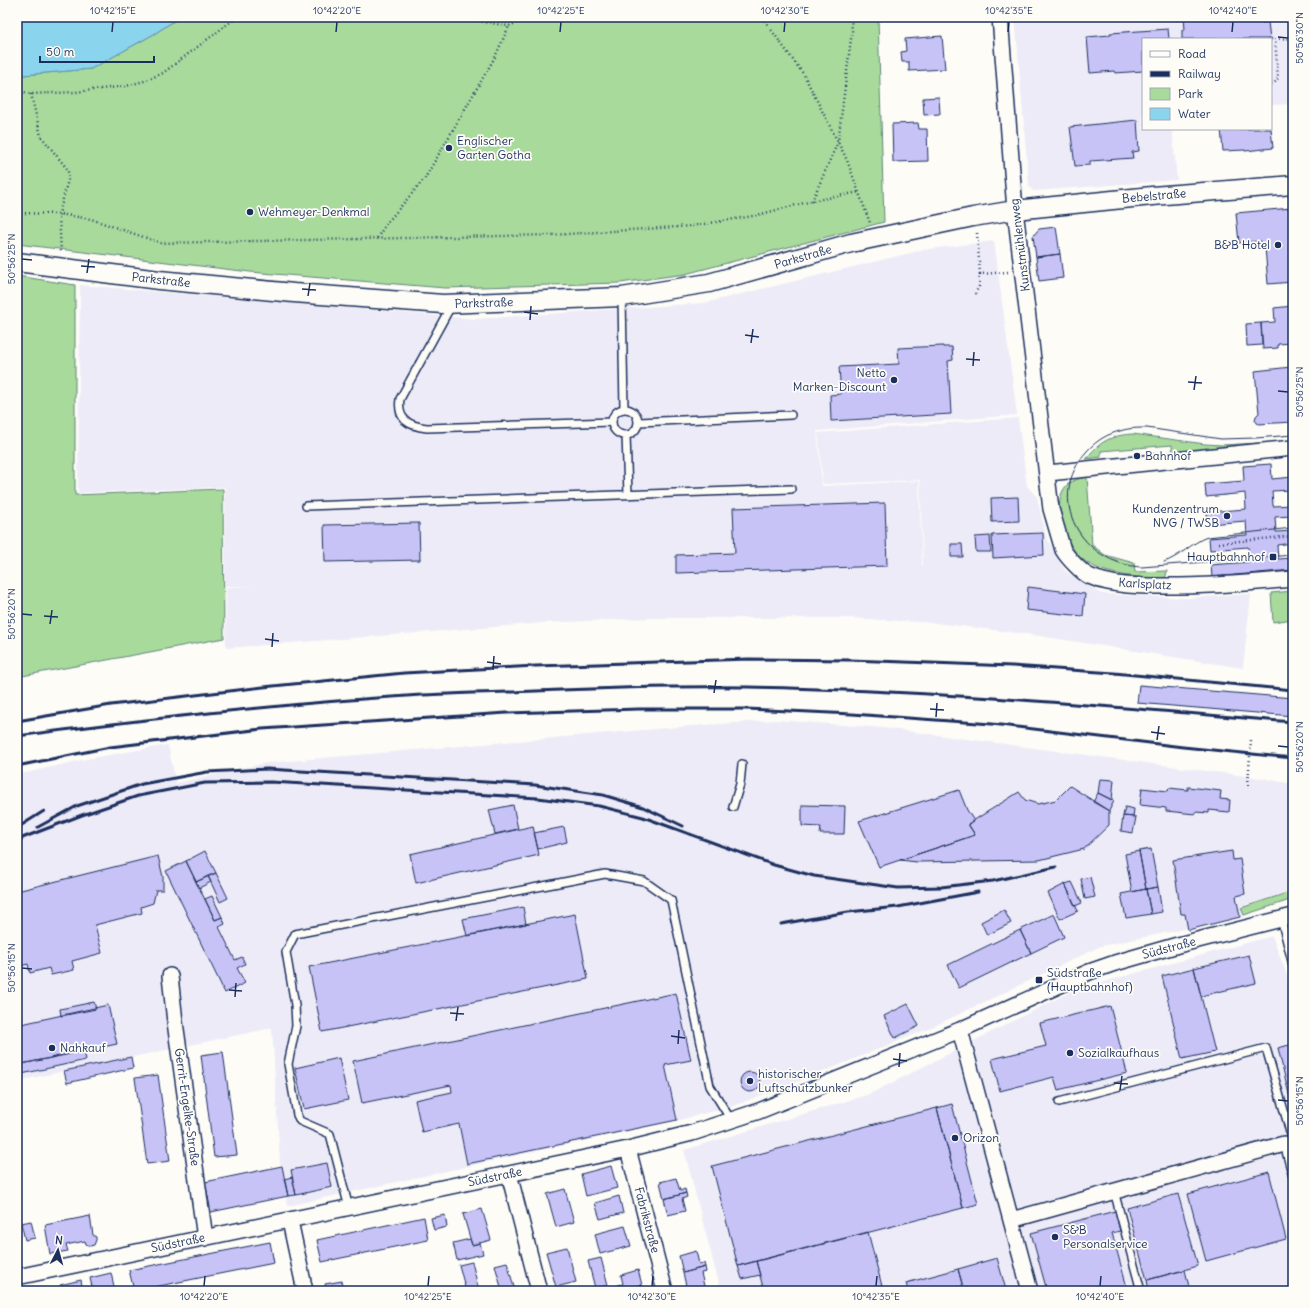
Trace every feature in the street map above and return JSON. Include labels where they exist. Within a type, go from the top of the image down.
[{"type":"street","name":"Kunstmühlenweg","points":[[1000,17],[1015,210],[1048,473]]},
{"type":"street","name":"Bebelstraße","points":[[1015,210],[1152,196],[1293,185]]},
{"type":"street","name":"Parkstraße","points":[[17,262],[159,280],[294,293],[452,304],[622,297],[709,283],[874,237],[1015,210]]},
{"type":"street","points":[[1048,473],[1293,448]]},
{"type":"street","name":"Karlsplatz","points":[[1048,473],[1051,509],[1063,550],[1066,556],[1088,575],[1102,580],[1131,586],[1190,586],[1293,579]]},
{"type":"street","name":"Südstraße","points":[[17,1277],[628,1149],[692,1134],[759,1111],[960,1030],[1089,972],[1178,945],[1287,917]]},
{"type":"street","name":"Gerrit-Engelke-Straße","points":[[170,976],[205,1238]]},
{"type":"street","points":[[960,1030],[1030,1291]]},
{"type":"street","points":[[1011,1220],[1284,1144]]},
{"type":"street","name":"Fabrikstraße","points":[[628,1149],[665,1291]]},
{"type":"street","points":[[509,1174],[539,1291]]},
{"type":"street","points":[[290,1220],[306,1291]]},
{"type":"lane","points":[[622,297],[624,409]]},
{"type":"lane","points":[[452,304],[400,399],[399,408],[403,417],[410,424],[427,428],[612,422]]},
{"type":"lane","points":[[624,409],[633,411],[639,422],[635,431],[626,435],[616,432],[613,428],[612,422],[616,412],[624,409]]},
{"type":"lane","points":[[639,422],[791,415]]},
{"type":"lane","points":[[626,435],[628,494]]},
{"type":"lane","points":[[306,506],[791,488]]},
{"type":"lane","points":[[733,807],[740,784],[742,764]]},
{"type":"lane","points":[[349,1208],[330,1134],[300,1121],[297,1115],[288,1064],[296,1026],[295,1005],[286,952],[295,934],[605,874],[644,880],[671,900],[710,1086],[731,1120]]},
{"type":"lane","points":[[1287,917],[1293,964]]},
{"type":"lane","points":[[1059,1102],[1266,1048],[1292,1142],[1284,1144],[1293,1177]]},
{"type":"lane","points":[[1114,1191],[1141,1291]]},
{"type":"path","points":[[17,90],[32,94],[76,92],[119,87],[144,80],[163,73],[237,17]]},
{"type":"path","points":[[454,17],[509,26],[529,17]]},
{"type":"path","points":[[762,17],[804,75],[838,142],[859,192],[874,237]]},
{"type":"path","points":[[812,201],[838,142],[852,31],[851,17]]},
{"type":"path","points":[[377,238],[386,224],[425,178],[495,57],[509,26]]},
{"type":"path","points":[[1272,84],[1278,78],[1275,39],[1293,38]]},
{"type":"path","points":[[32,94],[42,136],[68,170],[68,180],[59,214],[61,252],[59,268]]},
{"type":"path","points":[[17,213],[59,214],[91,219],[161,243],[324,241],[377,238],[551,235],[692,226],[753,216],[812,201],[859,192]]},
{"type":"path","points":[[973,217],[978,235],[980,274],[980,286],[975,294]]},
{"type":"path","points":[[980,274],[1022,270]]},
{"type":"path","points":[[1219,543],[1293,536]]},
{"type":"path","points":[[1248,785],[1251,740],[1253,740]]},
{"type":"shaded area","points":[[1015,17],[1293,17],[1293,104],[1272,105],[1272,38],[1142,38],[1142,130],[1172,130],[1177,180],[1034,191],[1029,186]]},
{"type":"shaded area","points":[[994,241],[1017,415],[817,431],[822,486],[919,481],[922,566],[920,480],[823,484],[818,433],[1018,418],[1027,486],[1037,497],[1046,536],[1065,571],[1102,594],[1186,598],[1251,594],[1243,668],[1027,634],[935,623],[850,618],[650,618],[543,623],[226,648],[226,587],[253,586],[225,586],[225,487],[78,493],[80,285],[476,319],[704,303],[923,250]]},
{"type":"shaded area","points":[[776,720],[883,728],[1260,778],[1293,784],[1293,890],[1241,907],[1244,917],[1101,946],[928,1029],[810,1077],[733,1106],[679,1120],[287,1206],[280,1162],[272,1028],[17,1081],[17,775],[86,759],[168,745],[176,783],[266,763]]},
{"type":"shaded area","points":[[1272,936],[1293,991],[1293,1291],[721,1291],[684,1150],[870,1094],[1074,990]]},
{"type":"green space","name":"Englischer Garten Gotha","points":[[180,17],[878,17],[884,222],[685,274],[620,283],[445,288],[250,272],[17,244],[17,73],[23,75],[91,69],[154,34]]},
{"type":"green space","points":[[17,276],[75,285],[75,495],[223,489],[224,638],[17,677]]},
{"type":"green space","points":[[1133,434],[1205,444],[1222,445],[1258,443],[1258,446],[1173,455],[1172,445],[1101,451],[1101,457],[1086,459],[1106,440],[1118,436]]},
{"type":"green space","points":[[1087,477],[1092,545],[1105,555],[1134,563],[1135,572],[1167,571],[1166,576],[1163,579],[1131,576],[1099,569],[1089,564],[1075,552],[1065,533],[1062,523],[1060,502],[1062,492],[1067,485]]},
{"type":"green space","points":[[1293,591],[1293,619],[1273,622],[1271,593]]},
{"type":"green space","points":[[1293,891],[1293,899],[1244,915],[1241,908]]},
{"type":"water","points":[[17,17],[180,17],[154,34],[91,69],[23,75],[17,73]]},
{"type":"building","points":[[1184,17],[1261,17],[1262,23],[1268,22],[1270,38],[1182,38],[1182,30],[1185,30]]},
{"type":"building","points":[[1168,29],[1169,38],[1142,38],[1142,71],[1090,73],[1087,37],[1110,35],[1110,33]]},
{"type":"building","points":[[942,36],[945,69],[909,71],[909,62],[902,62],[901,52],[906,51],[905,39]]},
{"type":"building","points":[[939,97],[940,114],[924,115],[923,98]]},
{"type":"building","points":[[1137,120],[1139,151],[1132,152],[1133,158],[1090,161],[1090,165],[1075,166],[1070,127]]},
{"type":"building","points":[[918,123],[919,129],[927,129],[928,161],[893,162],[892,124]]},
{"type":"building","points":[[1221,130],[1271,130],[1273,148],[1245,151],[1223,151]]},
{"type":"building","name":"B&B Hotel","points":[[1291,208],[1291,211],[1293,211],[1293,282],[1268,284],[1265,247],[1261,241],[1239,243],[1236,213]]},
{"type":"building","points":[[1056,227],[1060,254],[1036,257],[1033,236],[1039,229]]},
{"type":"building","points":[[1060,254],[1063,278],[1039,281],[1036,257]]},
{"type":"building","points":[[1293,306],[1293,343],[1278,344],[1278,348],[1263,349],[1261,323],[1275,322],[1274,308]]},
{"type":"building","points":[[1261,323],[1262,345],[1247,346],[1246,324]]},
{"type":"building","name":"Netto Marken-Discount","points":[[952,347],[953,360],[948,361],[951,414],[831,421],[830,395],[841,394],[839,367],[899,364],[898,348]]},
{"type":"building","points":[[1293,367],[1293,422],[1258,424],[1255,420],[1259,413],[1255,371]]},
{"type":"building","points":[[1271,464],[1272,479],[1293,477],[1293,490],[1272,491],[1273,506],[1293,505],[1293,516],[1275,517],[1276,532],[1293,531],[1293,543],[1277,545],[1278,559],[1293,558],[1293,570],[1212,577],[1211,565],[1249,562],[1248,547],[1210,550],[1209,538],[1247,535],[1246,521],[1208,524],[1207,512],[1246,509],[1245,493],[1206,497],[1205,484],[1244,481],[1243,466]]},
{"type":"building","points":[[1018,497],[1019,521],[992,522],[991,498]]},
{"type":"building","points":[[885,503],[887,566],[676,573],[676,555],[735,553],[733,508]]},
{"type":"building","points":[[419,523],[420,560],[325,562],[324,525]]},
{"type":"building","points":[[1043,533],[1044,555],[993,558],[992,535]]},
{"type":"building","points":[[990,536],[991,552],[976,552],[975,537]]},
{"type":"building","points":[[951,544],[962,544],[963,557],[951,557]]},
{"type":"building","points":[[1028,587],[1085,594],[1083,616],[1026,610]]},
{"type":"building","points":[[1139,685],[1293,698],[1293,716],[1137,703]]},
{"type":"building","points":[[1100,779],[1114,780],[1112,800],[1098,793]]},
{"type":"building","points":[[1070,786],[1109,811],[1109,825],[1084,849],[1039,860],[917,862],[900,860],[975,835],[968,824],[1019,792],[1025,800],[1038,804],[1056,800]]},
{"type":"building","points":[[1188,787],[1221,791],[1220,799],[1230,800],[1229,812],[1209,810],[1209,813],[1195,812],[1195,814],[1166,811],[1166,808],[1140,805],[1142,788],[1168,791],[1169,788],[1188,790]]},
{"type":"building","points":[[959,790],[967,810],[974,821],[968,824],[975,835],[879,867],[859,821]]},
{"type":"building","points":[[1098,793],[1114,801],[1109,811],[1093,802]]},
{"type":"building","points":[[513,805],[518,829],[495,834],[489,810]]},
{"type":"building","points":[[802,805],[845,806],[844,834],[820,834],[821,827],[802,826]]},
{"type":"building","points":[[1125,807],[1134,809],[1133,817],[1123,816]]},
{"type":"building","points":[[1123,816],[1136,817],[1133,833],[1121,831]]},
{"type":"building","points":[[533,826],[539,855],[416,883],[410,854]]},
{"type":"building","points":[[564,827],[567,842],[538,849],[534,833]]},
{"type":"building","points":[[1151,849],[1158,887],[1146,889],[1139,851]]},
{"type":"building","points":[[205,851],[216,873],[196,882],[186,861]]},
{"type":"building","points":[[1139,851],[1146,889],[1132,892],[1125,854]]},
{"type":"building","points":[[1232,851],[1233,860],[1240,859],[1245,894],[1236,896],[1240,917],[1188,930],[1185,914],[1181,914],[1173,860]]},
{"type":"building","points":[[158,856],[163,877],[163,890],[156,890],[153,903],[141,907],[142,913],[95,925],[102,953],[72,961],[74,970],[51,975],[49,968],[30,973],[28,964],[17,967],[17,891]]},
{"type":"building","points":[[186,861],[215,920],[222,917],[225,924],[219,927],[235,960],[242,957],[245,964],[237,968],[245,983],[225,993],[166,871]]},
{"type":"building","points":[[216,873],[228,898],[220,902],[208,876]]},
{"type":"building","points":[[208,876],[211,882],[199,888],[196,882]]},
{"type":"building","points":[[1090,877],[1095,897],[1085,899],[1081,879]]},
{"type":"building","points":[[1072,882],[1082,903],[1075,906],[1065,884]]},
{"type":"building","points":[[1065,884],[1078,911],[1060,919],[1048,893]]},
{"type":"building","points":[[1158,887],[1162,912],[1151,914],[1146,889]]},
{"type":"building","points":[[1146,889],[1151,914],[1126,918],[1121,894]]},
{"type":"building","points":[[212,896],[222,917],[215,920],[205,899]]},
{"type":"building","points":[[523,907],[526,924],[467,936],[463,919]]},
{"type":"building","points":[[1004,910],[1011,923],[987,935],[981,922]]},
{"type":"building","points":[[575,914],[588,979],[322,1032],[309,967]]},
{"type":"building","points":[[1054,914],[1064,937],[1031,953],[1020,930]]},
{"type":"building","points":[[1020,930],[1031,953],[959,988],[948,965]]},
{"type":"building","points":[[1249,955],[1256,983],[1201,996],[1194,968]]},
{"type":"building","points":[[1194,968],[1215,1052],[1182,1059],[1162,976]]},
{"type":"building","points":[[676,993],[691,1060],[665,1065],[677,1120],[467,1164],[459,1124],[422,1132],[415,1100],[452,1092],[451,1085],[362,1103],[353,1061]]},
{"type":"building","points":[[94,1002],[96,1009],[61,1016],[60,1009]]},
{"type":"building","points":[[908,1004],[919,1026],[895,1038],[884,1016]]},
{"type":"building","points":[[108,1005],[117,1044],[17,1065],[17,1025]]},
{"type":"building","name":"Sozialkaufhaus","points":[[1110,1006],[1127,1073],[1058,1090],[1054,1077],[1000,1091],[992,1059],[1046,1046],[1040,1023]]},
{"type":"building","points":[[1293,1044],[1293,1103],[1291,1103],[1278,1048]]},
{"type":"building","points":[[84,1051],[86,1060],[17,1075],[17,1065]]},
{"type":"building","points":[[223,1052],[237,1155],[214,1157],[201,1055]]},
{"type":"building","points":[[131,1057],[133,1068],[67,1083],[64,1071]]},
{"type":"building","points":[[339,1058],[348,1100],[304,1109],[295,1068]]},
{"type":"building","name":"historischer Luftschutzbunker","points":[[750,1072],[757,1075],[760,1082],[757,1089],[750,1092],[743,1089],[740,1082],[743,1075]]},
{"type":"building","points":[[158,1075],[170,1161],[147,1164],[135,1078]]},
{"type":"building","points":[[952,1104],[978,1204],[963,1208],[937,1108]]},
{"type":"building","points":[[937,1108],[963,1208],[738,1266],[712,1166]]},
{"type":"building","points":[[327,1163],[332,1187],[296,1195],[291,1170]]},
{"type":"building","points":[[282,1166],[288,1196],[211,1212],[205,1182]]},
{"type":"building","points":[[611,1166],[617,1188],[586,1196],[581,1174]]},
{"type":"building","points":[[1269,1172],[1286,1239],[1206,1261],[1188,1194]]},
{"type":"building","points":[[292,1177],[296,1195],[288,1196],[284,1179]]},
{"type":"building","points":[[676,1178],[680,1191],[685,1189],[686,1193],[664,1199],[660,1182]]},
{"type":"building","points":[[565,1189],[574,1222],[556,1227],[547,1194]]},
{"type":"building","points":[[686,1193],[687,1197],[682,1199],[685,1211],[668,1215],[664,1199]]},
{"type":"building","points":[[1178,1194],[1198,1266],[1147,1280],[1127,1208]]},
{"type":"building","points":[[619,1196],[623,1213],[600,1219],[595,1203]]},
{"type":"building","points":[[482,1209],[491,1240],[472,1245],[463,1214]]},
{"type":"building","points":[[1115,1211],[1120,1231],[1112,1233],[1128,1291],[1047,1291],[1031,1233]]},
{"type":"building","points":[[445,1215],[447,1227],[434,1230],[431,1218]]},
{"type":"building","points":[[90,1216],[93,1235],[96,1237],[94,1245],[90,1246],[86,1244],[85,1241],[66,1245],[68,1251],[50,1254],[45,1225]]},
{"type":"building","points":[[424,1217],[428,1240],[322,1262],[317,1240]]},
{"type":"building","points":[[31,1221],[35,1238],[25,1240],[21,1223]]},
{"type":"building","points":[[625,1226],[631,1246],[600,1254],[595,1234]]},
{"type":"building","points":[[868,1232],[883,1290],[764,1291],[756,1261]]},
{"type":"building","points":[[470,1239],[472,1245],[480,1243],[483,1254],[457,1260],[453,1243]]},
{"type":"building","points":[[270,1242],[274,1263],[134,1291],[129,1270]]},
{"type":"building","points":[[567,1247],[576,1282],[556,1287],[546,1252]]},
{"type":"building","points":[[696,1251],[699,1264],[704,1263],[705,1267],[683,1273],[679,1256]]},
{"type":"building","points":[[601,1258],[608,1285],[595,1288],[588,1261]]},
{"type":"building","points":[[997,1258],[1006,1290],[964,1291],[958,1269]]},
{"type":"building","points":[[756,1261],[760,1275],[742,1279],[738,1266]]},
{"type":"building","points":[[472,1262],[479,1291],[466,1291],[459,1265]]},
{"type":"building","points":[[507,1262],[515,1291],[502,1291],[495,1265]]},
{"type":"building","points":[[705,1267],[706,1272],[701,1273],[704,1286],[687,1290],[683,1273]]},
{"type":"building","points":[[958,1269],[964,1291],[908,1291],[906,1283]]},
{"type":"building","points":[[638,1270],[642,1285],[620,1290],[618,1285],[623,1284],[621,1275]]},
{"type":"building","points":[[1185,1270],[1190,1291],[1149,1291],[1147,1280]]},
{"type":"building","points":[[111,1273],[115,1291],[93,1291],[90,1278]]},
{"type":"building","points":[[81,1280],[83,1291],[61,1291],[60,1285]]},
{"type":"building","points":[[342,1281],[344,1291],[326,1291],[325,1284]]},
{"type":"building","points":[[642,1285],[643,1291],[620,1291],[620,1290]]},
{"type":"tram line","points":[[1293,435],[1221,439],[1147,428],[1123,430],[1102,438],[1087,451],[1075,470],[1069,489],[1069,508],[1076,526],[1086,542],[1102,554],[1120,563],[1142,567],[1293,555]]},
{"type":"tram line","points":[[1164,562],[1170,560],[1207,537],[1293,528]]},
{"type":"railway","points":[[17,721],[111,705],[263,687],[404,673],[536,666],[749,659],[850,660],[1012,666],[1114,673],[1293,690]]},
{"type":"railway","points":[[17,736],[212,713],[358,699],[439,694],[668,687],[748,687],[952,695],[1293,722]]},
{"type":"railway","points":[[17,766],[110,747],[262,729],[507,713],[639,709],[746,709],[852,714],[992,724],[1183,747],[1293,758]]},
{"type":"railway","points":[[38,827],[77,806],[142,784],[207,772],[267,769],[535,785],[603,795],[643,807],[683,826]]},
{"type":"railway","points":[[17,840],[82,815],[138,796],[205,783],[271,782],[538,798],[599,806],[643,817],[774,865],[814,876],[898,888],[941,887],[993,881],[1056,867]]},
{"type":"railway","points":[[17,828],[44,811]]},
{"type":"railway","points":[[781,924],[848,912],[898,907],[978,892]]},
{"type":"place","name":"Englischer Garten Gotha","points":[[449,148]]},
{"type":"place","name":"Wehmeyer-Denkmal","points":[[250,212]]},
{"type":"place","name":"B&B Hotel","points":[[1278,245]]},
{"type":"place","name":"Netto Marken-Discount","points":[[894,380]]},
{"type":"place","name":"Bahnhof","points":[[1137,456]]},
{"type":"place","name":"Kundenzentrum NVG / TWSB","points":[[1227,516]]},
{"type":"place","name":"Hauptbahnhof","points":[[1273,557]]},
{"type":"place","name":"Südstraße (Hauptbahnhof)","points":[[1039,980]]},
{"type":"place","name":"Nahkauf","points":[[52,1048]]},
{"type":"place","name":"Sozialkaufhaus","points":[[1070,1053]]},
{"type":"place","name":"historischer Luftschutzbunker","points":[[750,1081]]},
{"type":"place","name":"Orizon","points":[[955,1138]]},
{"type":"place","name":"S&B Personalservice","points":[[1055,1237]]}]
